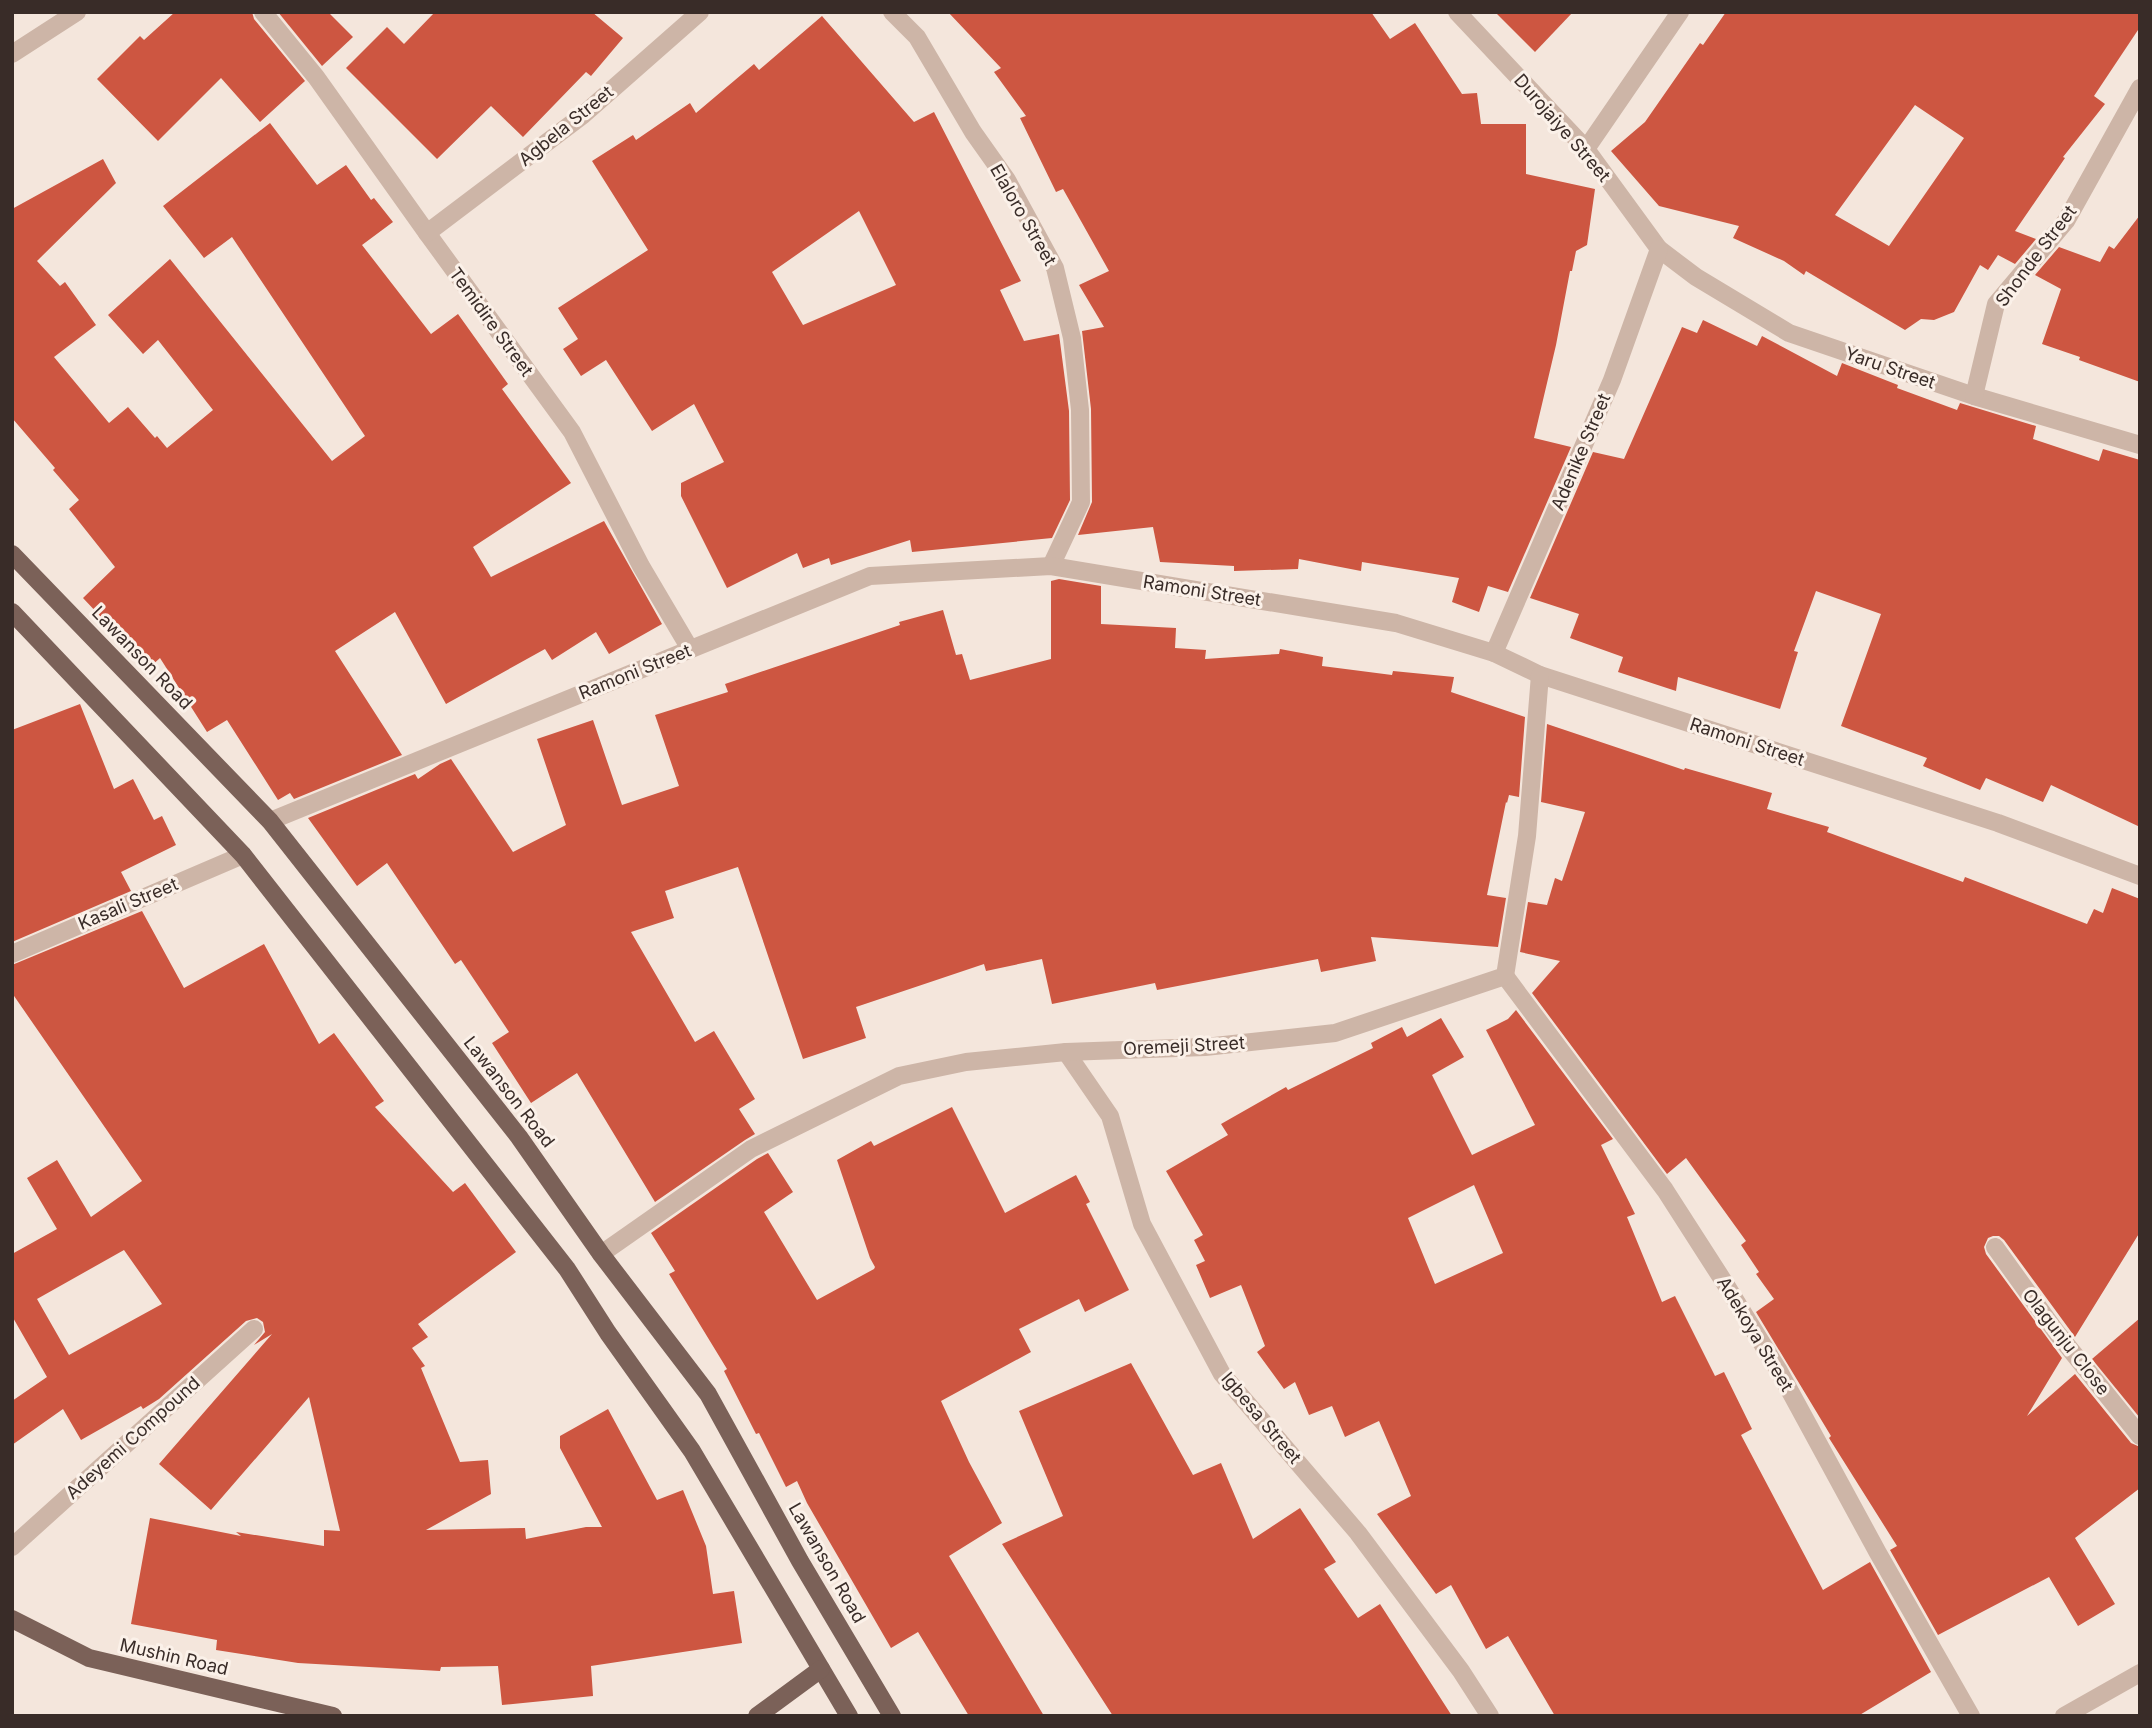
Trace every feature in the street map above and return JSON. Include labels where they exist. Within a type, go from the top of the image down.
[{"type":"main road","name":"Lawanson Road","points":[[12,554],[270,821],[519,1137],[601,1254],[708,1394],[800,1561],[892,1716]]},
{"type":"main road","points":[[12,612],[243,855],[567,1269],[691,1451],[849,1716]]},
{"type":"main road","name":"Mushin Road","points":[[12,1619],[89,1658],[333,1716]]},
{"type":"main road","points":[[757,1716],[821,1669]]},
{"type":"street","name":"Temidire Street","points":[[264,12],[316,77],[572,432],[641,566],[690,649]]},
{"type":"street","name":"Agbela Street","points":[[426,233],[583,115],[700,12]]},
{"type":"street","name":"Elaloro Street","points":[[892,12],[917,37],[972,132],[1007,180],[1055,268],[1072,338],[1079,398],[1081,502],[1051,566]]},
{"type":"street","name":"Durojaiye Street","points":[[1457,12],[1586,149],[1659,249]]},
{"type":"street","points":[[1586,149],[1680,12]]},
{"type":"street","points":[[12,54],[73,14]]},
{"type":"street","name":"Shonde Street","points":[[1974,396],[1996,304],[2066,221],[2140,88]]},
{"type":"street","name":"Yaru Street","points":[[1659,249],[1696,277],[1789,333],[1974,396],[2140,445]]},
{"type":"street","name":"Adenike Street","points":[[1494,653],[1612,380],[1659,249]]},
{"type":"street","name":"Ramoni Street","points":[[270,821],[870,576],[1051,566],[1396,623],[1494,653],[1540,675],[1985,819],[2140,876]]},
{"type":"street","points":[[1505,976],[1527,836],[1540,675]]},
{"type":"street","name":"Kasali Street","points":[[12,954],[243,855]]},
{"type":"street","name":"Oremeji Street","points":[[601,1254],[751,1149],[898,1076],[966,1062],[1066,1052],[1205,1047],[1335,1033],[1505,976]]},
{"type":"street","name":"Adekoya Street","points":[[1505,976],[1665,1190],[1726,1285],[1779,1371],[1971,1716]]},
{"type":"street","name":"Igbesa Street","points":[[1066,1052],[1110,1116],[1142,1224],[1222,1374],[1359,1533],[1461,1671],[1490,1716]]},
{"type":"street","name":"Olagunju Close","points":[[1994,1247],[2057,1332],[2140,1436]]},
{"type":"street","name":"Adeyemi Compound","points":[[12,1546],[254,1329]]},
{"type":"street","points":[[2064,1716],[2140,1673]]},
{"type":"building","points":[[175,12],[252,12],[254,19],[305,81],[260,122],[221,78],[158,141],[97,79],[140,36],[144,40]]},
{"type":"building","points":[[278,12],[328,12],[353,37],[322,66]]},
{"type":"building","points":[[435,12],[592,12],[623,38],[591,76],[586,72],[523,137],[491,106],[437,159],[346,68],[387,27],[404,44]]},
{"type":"building","points":[[948,12],[1371,12],[1390,39],[1415,23],[1462,94],[1477,93],[1481,124],[1526,124],[1526,174],[1595,189],[1587,245],[1576,251],[1570,271],[1534,438],[1571,447],[1508,592],[1488,586],[1479,612],[1452,602],[1459,578],[1362,562],[1361,571],[1299,559],[1298,569],[1234,571],[1234,566],[1160,562],[1153,527],[1078,535],[1092,502],[1091,409],[1082,331],[1104,327],[1079,285],[1109,271],[1063,189],[1056,192],[1020,118],[1026,116],[994,72],[1001,68]]},
{"type":"building","points":[[1495,12],[1573,12],[1535,52]]},
{"type":"building","points":[[1726,12],[2140,12],[2140,27],[2094,96],[2105,104],[2063,157],[2065,158],[2015,231],[2036,239],[2015,264],[1998,255],[1988,270],[1980,265],[1954,312],[1934,320],[1921,319],[1905,330],[1806,271],[1804,275],[1784,261],[1733,238],[1739,226],[1659,206],[1611,151],[1645,122],[1700,43],[1703,45]],"holes":[[[1915,105],[1964,138],[1889,246],[1835,215]]]},
{"type":"building","points":[[822,16],[914,122],[934,112],[1021,281],[1000,290],[1024,341],[1059,334],[1069,411],[1070,500],[1052,538],[912,552],[910,540],[831,565],[829,558],[803,568],[797,553],[727,588],[681,496],[681,483],[724,462],[694,404],[652,431],[606,360],[581,376],[563,349],[578,339],[558,308],[648,250],[592,161],[633,135],[636,140],[690,103],[696,113],[754,64],[759,70]],"holes":[[[859,211],[896,285],[803,325],[772,272]]]},
{"type":"building","points":[[270,123],[317,185],[346,165],[371,200],[374,198],[393,222],[362,245],[431,334],[458,314],[508,384],[502,389],[571,483],[473,547],[491,577],[604,521],[662,624],[609,654],[596,632],[552,660],[545,649],[446,704],[395,612],[335,651],[402,755],[294,799],[290,793],[278,800],[227,720],[207,732],[160,658],[149,668],[83,598],[115,567],[69,509],[79,500],[12,418],[12,209],[103,159],[116,183],[37,261],[60,286],[65,282],[96,325],[54,357],[109,423],[128,407],[167,448],[213,410],[158,340],[143,354],[108,315],[170,259],[332,461],[365,436],[232,237],[204,258],[163,206]]},
{"type":"building","points":[[2140,215],[2140,382],[2042,344],[2061,289],[2035,275],[2059,247],[2100,262],[2109,246],[2114,249]]},
{"type":"building","points":[[1703,320],[1757,346],[1762,336],[1837,376],[1842,363],[1898,385],[1897,388],[1957,410],[1960,403],[2036,426],[2033,439],[2099,461],[2103,449],[2140,460],[2140,827],[2051,785],[2043,802],[1986,778],[1980,790],[1923,766],[1927,758],[1841,726],[1881,614],[1816,591],[1794,651],[1798,652],[1780,709],[1678,677],[1676,691],[1618,672],[1623,657],[1570,638],[1579,614],[1530,598],[1593,452],[1624,459],[1682,327],[1697,333]]},
{"type":"building","points":[[1059,579],[1101,586],[1101,624],[1176,628],[1175,648],[1206,650],[1205,659],[1279,654],[1280,649],[1323,657],[1322,666],[1392,675],[1393,671],[1454,677],[1451,692],[1525,717],[1519,797],[1509,795],[1506,802],[1487,895],[1506,898],[1498,947],[1371,937],[1376,961],[1321,972],[1318,959],[1157,990],[1155,983],[1052,1004],[1042,959],[986,971],[984,964],[856,1007],[866,1038],[803,1059],[738,867],[665,891],[674,918],[631,932],[695,1042],[714,1031],[755,1099],[739,1109],[755,1134],[655,1202],[577,1073],[531,1103],[492,1043],[509,1032],[461,960],[455,964],[387,863],[357,886],[308,818],[415,774],[418,779],[451,759],[513,852],[566,825],[537,739],[593,720],[622,805],[679,786],[655,715],[728,692],[725,684],[900,625],[899,622],[943,610],[956,655],[962,654],[970,680],[1051,659],[1051,581]]},
{"type":"building","points":[[80,704],[114,789],[133,779],[154,820],[162,816],[176,845],[121,872],[131,891],[12,942],[12,730]]},
{"type":"building","points":[[1547,724],[1684,770],[1685,768],[1772,793],[1767,809],[1829,827],[1827,832],[1963,882],[1965,877],[2087,924],[2094,909],[2103,913],[2112,888],[2140,899],[2140,1232],[2075,1337],[2004,1240],[1993,1236],[1988,1238],[1984,1247],[1986,1254],[2062,1358],[2027,1416],[2075,1374],[2131,1443],[2140,1447],[2140,1488],[2075,1538],[2115,1604],[2078,1626],[2049,1577],[1938,1635],[1890,1550],[1897,1546],[1829,1438],[1831,1436],[1756,1312],[1774,1299],[1756,1274],[1759,1272],[1741,1245],[1746,1241],[1686,1158],[1667,1174],[1532,993],[1560,961],[1520,952],[1528,902],[1547,905],[1555,878],[1562,881],[1585,812],[1541,802]]},
{"type":"building","points":[[142,911],[184,988],[264,944],[319,1044],[334,1033],[384,1101],[375,1107],[453,1192],[465,1183],[516,1252],[418,1324],[428,1337],[412,1348],[425,1366],[421,1368],[460,1462],[488,1460],[491,1494],[426,1530],[525,1528],[526,1539],[586,1527],[602,1527],[560,1448],[560,1436],[608,1409],[657,1500],[683,1490],[706,1546],[713,1594],[734,1591],[742,1643],[591,1666],[593,1696],[502,1705],[498,1666],[441,1667],[440,1671],[298,1663],[216,1650],[217,1640],[131,1624],[150,1518],[241,1536],[236,1532],[324,1546],[324,1530],[340,1531],[309,1397],[211,1510],[159,1464],[272,1334],[254,1345],[265,1332],[263,1322],[257,1318],[246,1321],[159,1399],[143,1409],[141,1406],[81,1440],[63,1409],[12,1445],[12,1401],[47,1377],[12,1316],[12,1254],[57,1229],[27,1178],[57,1160],[91,1217],[142,1181],[12,993],[12,965]],"holes":[[[124,1250],[162,1304],[69,1355],[37,1299]]]},
{"type":"building","points":[[1516,1010],[1613,1139],[1601,1145],[1635,1214],[1627,1217],[1662,1302],[1675,1296],[1715,1376],[1724,1372],[1752,1429],[1741,1435],[1823,1590],[1870,1562],[1931,1672],[1858,1716],[1555,1716],[1508,1636],[1486,1649],[1451,1585],[1436,1594],[1377,1514],[1411,1496],[1379,1421],[1345,1437],[1332,1406],[1309,1415],[1295,1382],[1284,1389],[1257,1352],[1265,1346],[1241,1285],[1210,1298],[1196,1265],[1205,1261],[1194,1240],[1203,1235],[1166,1171],[1228,1135],[1221,1124],[1286,1087],[1288,1090],[1373,1048],[1371,1043],[1402,1027],[1407,1037],[1441,1018],[1464,1057],[1432,1075],[1472,1155],[1535,1125],[1486,1030],[1508,1019]],"holes":[[[1474,1185],[1503,1253],[1435,1284],[1408,1218]]]},
{"type":"building","points":[[952,1107],[1005,1213],[1076,1175],[1090,1202],[1086,1204],[1129,1290],[1085,1312],[1079,1299],[1019,1329],[1031,1352],[941,1401],[969,1462],[1002,1523],[949,1556],[1044,1716],[969,1716],[918,1632],[891,1648],[797,1481],[786,1487],[724,1371],[727,1369],[669,1274],[675,1271],[651,1233],[768,1153],[793,1192],[764,1212],[817,1300],[875,1267],[837,1160],[871,1141],[874,1146]]},
{"type":"building","points":[[2140,1318],[2140,1418],[2092,1359]]},
{"type":"building","points":[[1131,1363],[1193,1475],[1221,1463],[1253,1539],[1300,1508],[1336,1562],[1324,1569],[1358,1618],[1380,1604],[1452,1716],[1113,1716],[1002,1544],[1063,1516],[1019,1411]]}]
